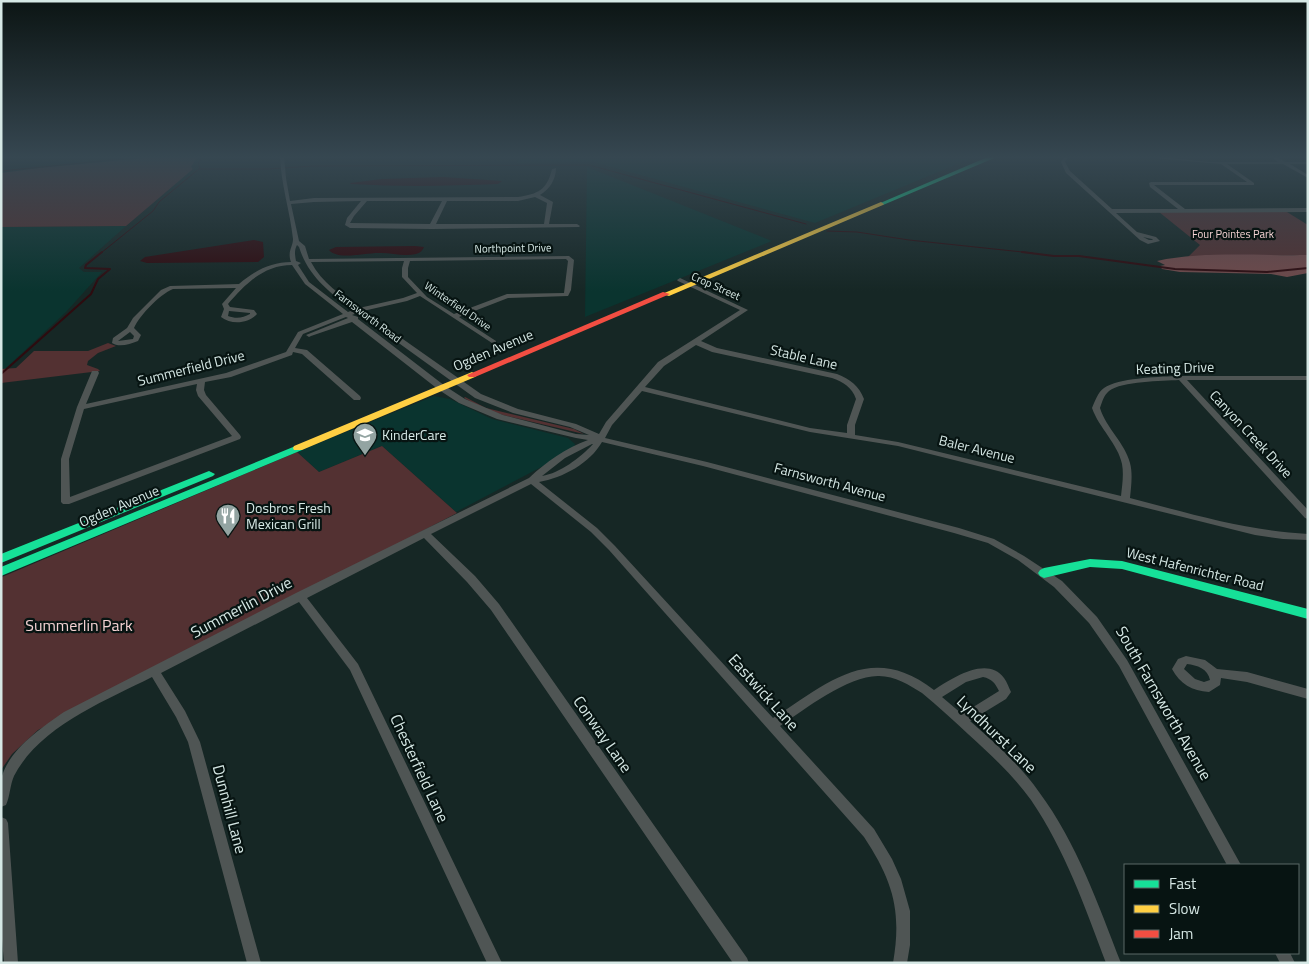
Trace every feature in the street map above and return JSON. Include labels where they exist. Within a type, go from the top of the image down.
[{"type":"main road","name":"Ogden Avenue","points":[[1,559],[452,379],[876,201]]},
{"type":"main road","name":"Ogden Avenue","points":[[684,282],[885,201]]},
{"type":"main road","name":"Ogden Avenue","points":[[1,572],[438,384]]},
{"type":"main road","name":"West Hafenrichter Road","points":[[1044,573],[1090,563],[1122,565],[1308,614]]},
{"type":"street","points":[[227,309],[225,304],[239,286],[251,277],[306,261],[302,246],[296,242],[289,201]]},
{"type":"street","points":[[290,205],[327,201]]},
{"type":"street","points":[[364,201],[356,213],[348,220],[347,224],[350,226],[578,226]]},
{"type":"street","points":[[432,227],[444,201]]},
{"type":"street","points":[[546,226],[550,202],[548,201]]},
{"type":"street","points":[[1101,201],[1136,233]]},
{"type":"street","points":[[1171,201],[1183,210]]},
{"type":"street","points":[[1111,211],[1308,210]]},
{"type":"street","points":[[294,264],[292,247],[296,242]]},
{"type":"street","name":"Northpoint Drive","points":[[306,261],[567,257],[571,260],[566,295],[507,296],[454,316]]},
{"type":"street","name":"Winterfield Drive","points":[[408,259],[404,268],[405,277],[423,296],[494,342]]},
{"type":"street","name":"Northpoint Drive","points":[[312,272],[318,264],[333,260]]},
{"type":"street","name":"Farnsworth Road","points":[[306,261],[312,272],[331,291],[452,379]]},
{"type":"street","name":"Farnsworth Road","points":[[294,264],[306,283],[438,384]]},
{"type":"street","name":"Crop Street","points":[[684,282],[745,310]]},
{"type":"street","points":[[130,329],[135,319],[162,291],[172,288],[239,286]]},
{"type":"street","points":[[350,317],[359,310],[423,296]]},
{"type":"street","points":[[356,398],[304,352],[292,350],[297,338],[350,317],[366,315],[423,296]]},
{"type":"street","name":"Summerlin Drive","points":[[1,801],[5,783],[23,752],[36,739],[68,715],[532,480],[551,477],[575,464],[595,447],[609,424],[661,364],[745,310]]},
{"type":"street","name":"Stable Lane","points":[[696,342],[715,350],[834,376],[850,383],[860,399],[851,425],[851,436]]},
{"type":"street","name":"Summerfield Drive","points":[[82,408],[201,381],[248,368],[282,356],[292,350]]},
{"type":"street","name":"Canyon Creek Drive","points":[[1174,371],[1308,516]]},
{"type":"street","points":[[95,373],[65,458],[66,502],[237,437],[202,396],[200,390],[201,381]]},
{"type":"street","name":"Keating Drive","points":[[1125,500],[1126,465],[1124,458],[1103,427],[1096,408],[1098,400],[1108,388],[1146,379],[1308,378]]},
{"type":"street","name":"Farnsworth Avenue","points":[[452,379],[489,402],[584,428],[600,438]]},
{"type":"street","name":"Farnsworth Avenue","points":[[438,384],[462,401],[493,415],[576,436],[600,438],[956,530],[1003,547],[1044,573]]},
{"type":"street","name":"Baler Avenue","points":[[640,388],[810,430],[898,444],[1255,532],[1308,537]]},
{"type":"street","name":"Eastwick Lane","points":[[532,480],[594,530],[612,548],[869,833],[883,852],[901,895],[905,941],[900,963]]},
{"type":"street","name":"Conway Lane","points":[[425,533],[477,585],[495,607],[742,963]]},
{"type":"street","name":"South Farnsworth Avenue","points":[[1044,573],[1076,601],[1113,646],[1233,864]]},
{"type":"street","name":"Chesterfield Lane","points":[[300,596],[354,668],[495,963]]},
{"type":"street","name":"Dunnhill Lane","points":[[155,672],[181,714],[194,742],[254,963]]},
{"type":"street","name":"Lyndhurst Lane","points":[[771,725],[851,677],[866,672],[898,675],[912,681],[934,696],[1002,758],[1035,796],[1067,850],[1114,963]]},
{"type":"street","points":[[934,696],[971,674],[984,672],[997,677],[1004,686],[1005,692],[1002,696],[961,721]]},
{"type":"street","points":[[1214,673],[1247,677],[1308,694]]},
{"type":"street","points":[[1,822],[11,963]]},
{"type":"shaded area","points":[[587,201],[672,201],[772,241],[585,317]]},
{"type":"shaded area","points":[[735,201],[868,201],[815,223]]},
{"type":"shaded area","points":[[126,226],[79,268],[84,272],[102,272],[66,312],[5,369],[1,369],[1,227]]},
{"type":"shaded area","points":[[254,240],[263,242],[264,257],[258,262],[147,263],[140,261],[145,257]]},
{"type":"shaded area","points":[[479,245],[529,245],[532,249],[526,252],[481,254],[473,250]]},
{"type":"shaded area","points":[[336,247],[424,247],[419,253],[412,255],[375,253],[346,256],[329,250]]},
{"type":"shaded area","points":[[1212,255],[1308,255],[1308,273],[1287,277],[1271,274],[1180,272],[1162,269],[1160,266],[1165,265],[1157,261]]},
{"type":"shaded area","points":[[434,396],[450,399],[492,419],[568,438],[575,444],[574,448],[568,453],[456,512],[382,446],[319,472],[297,452]]},
{"type":"green space","points":[[1,201],[155,201],[126,226],[1,227]]},
{"type":"green space","name":"Four Pointes Park","points":[[1159,212],[1287,212],[1308,225],[1308,255],[1188,257],[1200,245]]},
{"type":"green space","points":[[108,343],[116,346],[98,353],[88,361],[87,365],[100,371],[1,383],[1,369],[16,368],[34,351],[88,351]]},
{"type":"green space","points":[[465,397],[486,408],[574,429],[584,434],[503,415],[482,408]]},
{"type":"green space","name":"Summerlin Park","points":[[382,446],[457,513],[38,730],[12,754],[1,770],[2,577],[297,452],[319,472]]},
{"type":"waterway","points":[[101,253],[153,211],[160,201]]},
{"type":"waterway","points":[[721,201],[806,224]]},
{"type":"waterway","points":[[827,231],[857,232],[909,240],[1032,253]]},
{"type":"waterway","points":[[1,374],[91,294],[98,279],[110,269],[85,268],[102,252]]},
{"type":"waterway","points":[[1022,252],[1054,256],[1079,256],[1175,269],[1267,272],[1308,268]]},
{"type":"traffic: fast","points":[[881,204],[888,201]]},
{"type":"traffic: fast","points":[[1,572],[298,448]]},
{"type":"traffic: fast","points":[[1,559],[209,474]]},
{"type":"traffic: fast","points":[[1044,573],[1090,563],[1122,565],[1308,614]]},
{"type":"traffic: slow","points":[[666,294],[881,204]]},
{"type":"traffic: slow","points":[[298,448],[472,375]]},
{"type":"traffic: jam","points":[[472,375],[666,294]]},
{"type":"place","name":"KinderCare","points":[[365,456]]},
{"type":"place","name":"Dosbros Fresh Mexican Grill","points":[[228,537]]}]
